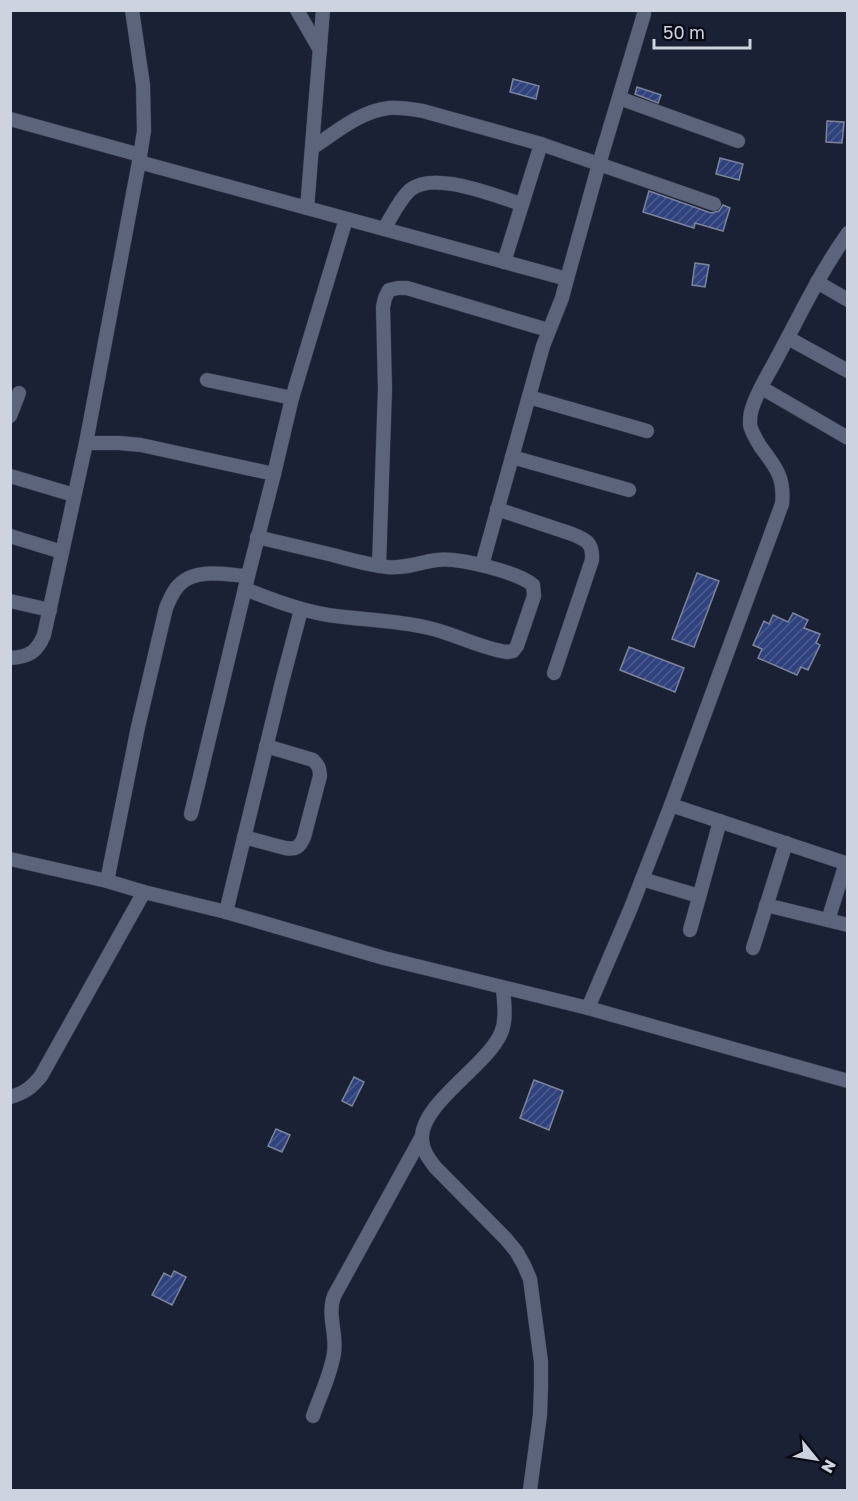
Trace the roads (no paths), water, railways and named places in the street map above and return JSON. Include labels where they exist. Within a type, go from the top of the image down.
[{"type":"street","points":[[10,658],[31,654],[40,645],[44,635],[86,443],[140,158],[144,131],[143,85],[132,10]]},
{"type":"street","points":[[297,10],[320,50]]},
{"type":"street","points":[[307,208],[323,10]]},
{"type":"street","points":[[482,565],[541,353],[562,298],[644,14]]},
{"type":"street","points":[[619,98],[738,141]]},
{"type":"street","points":[[312,148],[362,116],[389,108],[405,108],[541,144],[714,204]]},
{"type":"street","points":[[10,119],[307,208],[567,279]]},
{"type":"street","points":[[504,262],[541,144]]},
{"type":"street","points":[[384,229],[403,198],[422,183],[451,183],[522,204]]},
{"type":"street","points":[[191,814],[292,398],[346,219]]},
{"type":"street","points":[[588,1008],[671,805],[782,504],[781,479],[776,467],[753,434],[750,423],[751,412],[817,282],[848,233]]},
{"type":"street","points":[[817,282],[848,300]]},
{"type":"street","points":[[379,566],[385,389],[383,307],[389,291],[406,288],[548,330]]},
{"type":"street","points":[[788,338],[848,371]]},
{"type":"street","points":[[207,381],[292,398]]},
{"type":"street","points":[[762,388],[848,438]]},
{"type":"street","points":[[10,416],[19,393]]},
{"type":"street","points":[[529,397],[647,431]]},
{"type":"street","points":[[86,443],[141,445],[274,474]]},
{"type":"street","points":[[512,457],[629,490]]},
{"type":"street","points":[[10,476],[74,495]]},
{"type":"street","points":[[497,509],[572,534],[590,544],[592,560],[554,673]]},
{"type":"street","points":[[10,536],[62,552]]},
{"type":"street","points":[[107,880],[138,727],[166,608],[172,594],[181,583],[196,575],[212,574],[247,583],[285,605],[327,615],[429,627],[507,652],[513,651],[520,640],[534,596],[533,585],[523,579],[469,562],[448,559],[433,560],[402,568],[379,566],[258,537]]},
{"type":"street","points":[[10,601],[50,610]]},
{"type":"street","points":[[226,912],[301,609]]},
{"type":"street","points":[[244,837],[291,850],[297,848],[304,837],[320,776],[318,764],[313,760],[266,746]]},
{"type":"street","points":[[671,805],[847,863],[828,920]]},
{"type":"street","points":[[690,930],[720,821]]},
{"type":"street","points":[[753,948],[786,843]]},
{"type":"street","points":[[10,859],[107,880],[384,958],[588,1008],[848,1081]]},
{"type":"street","points":[[642,879],[699,896]]},
{"type":"street","points":[[10,1097],[32,1088],[41,1076],[144,892]]},
{"type":"street","points":[[766,905],[848,925]]},
{"type":"street","points":[[313,1416],[334,1352],[335,1339],[331,1311],[334,1296],[422,1138],[425,1123],[435,1108],[488,1053],[500,1036],[505,1013],[503,988]]},
{"type":"street","points":[[422,1138],[426,1154],[435,1167],[506,1239],[516,1251],[530,1279],[541,1362],[542,1388],[530,1491]]}]
